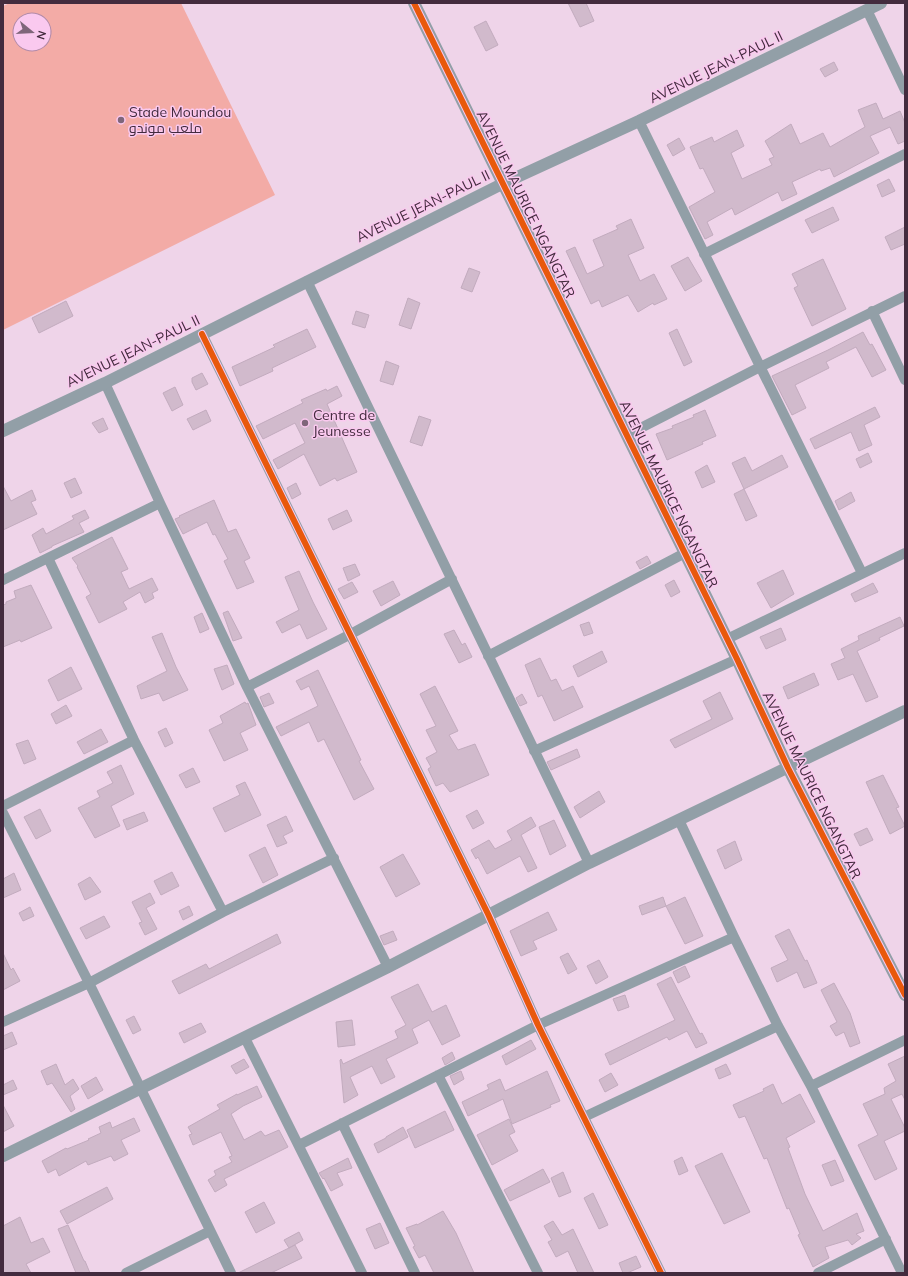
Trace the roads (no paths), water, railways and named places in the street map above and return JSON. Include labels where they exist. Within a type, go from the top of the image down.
[{"type":"street","name":"AVENUE MAURICE NGANGTAR","points":[[414,3],[737,659],[788,768],[905,995]]},
{"type":"street","name":"AVENUE JEAN-PAUL II","points":[[3,431],[105,383],[502,184],[639,120],[881,3]]},
{"type":"street","points":[[868,10],[905,90]]},
{"type":"street","points":[[639,120],[862,573]]},
{"type":"street","points":[[704,254],[905,154]]},
{"type":"street","points":[[307,281],[589,863]]},
{"type":"street","points":[[627,435],[760,367],[905,296]]},
{"type":"street","points":[[872,311],[905,380]]},
{"type":"street","points":[[202,334],[488,914],[538,1025],[660,1273]]},
{"type":"street","points":[[105,383],[247,687],[388,967]]},
{"type":"street","points":[[3,580],[160,503]]},
{"type":"street","points":[[488,656],[685,553]]},
{"type":"street","points":[[727,639],[905,553]]},
{"type":"street","points":[[48,558],[134,740],[223,912]]},
{"type":"street","points":[[247,687],[350,635],[452,579]]},
{"type":"street","points":[[534,751],[737,659]]},
{"type":"street","points":[[3,1156],[388,967],[589,863],[905,711]]},
{"type":"street","points":[[3,806],[134,740]]},
{"type":"street","points":[[3,813],[89,983],[231,1273]]},
{"type":"street","points":[[679,820],[734,937],[778,1026],[811,1086],[902,1273]]},
{"type":"street","points":[[3,1022],[89,983],[223,912],[334,858]]},
{"type":"street","points":[[299,1145],[538,1025],[734,937]]},
{"type":"street","points":[[584,1117],[778,1026]]},
{"type":"street","points":[[245,1038],[362,1273]]},
{"type":"street","points":[[811,1086],[905,1040]]},
{"type":"street","points":[[438,1075],[538,1273]]},
{"type":"street","points":[[342,1123],[415,1273]]},
{"type":"street","points":[[126,1273],[210,1231]]},
{"type":"street","points":[[818,1273],[886,1239]]},
{"type":"place","name":"Stade Moundou ملعب موندو","points":[[121,120]]},
{"type":"place","name":"Centre de Jeunesse","points":[[305,423]]}]
